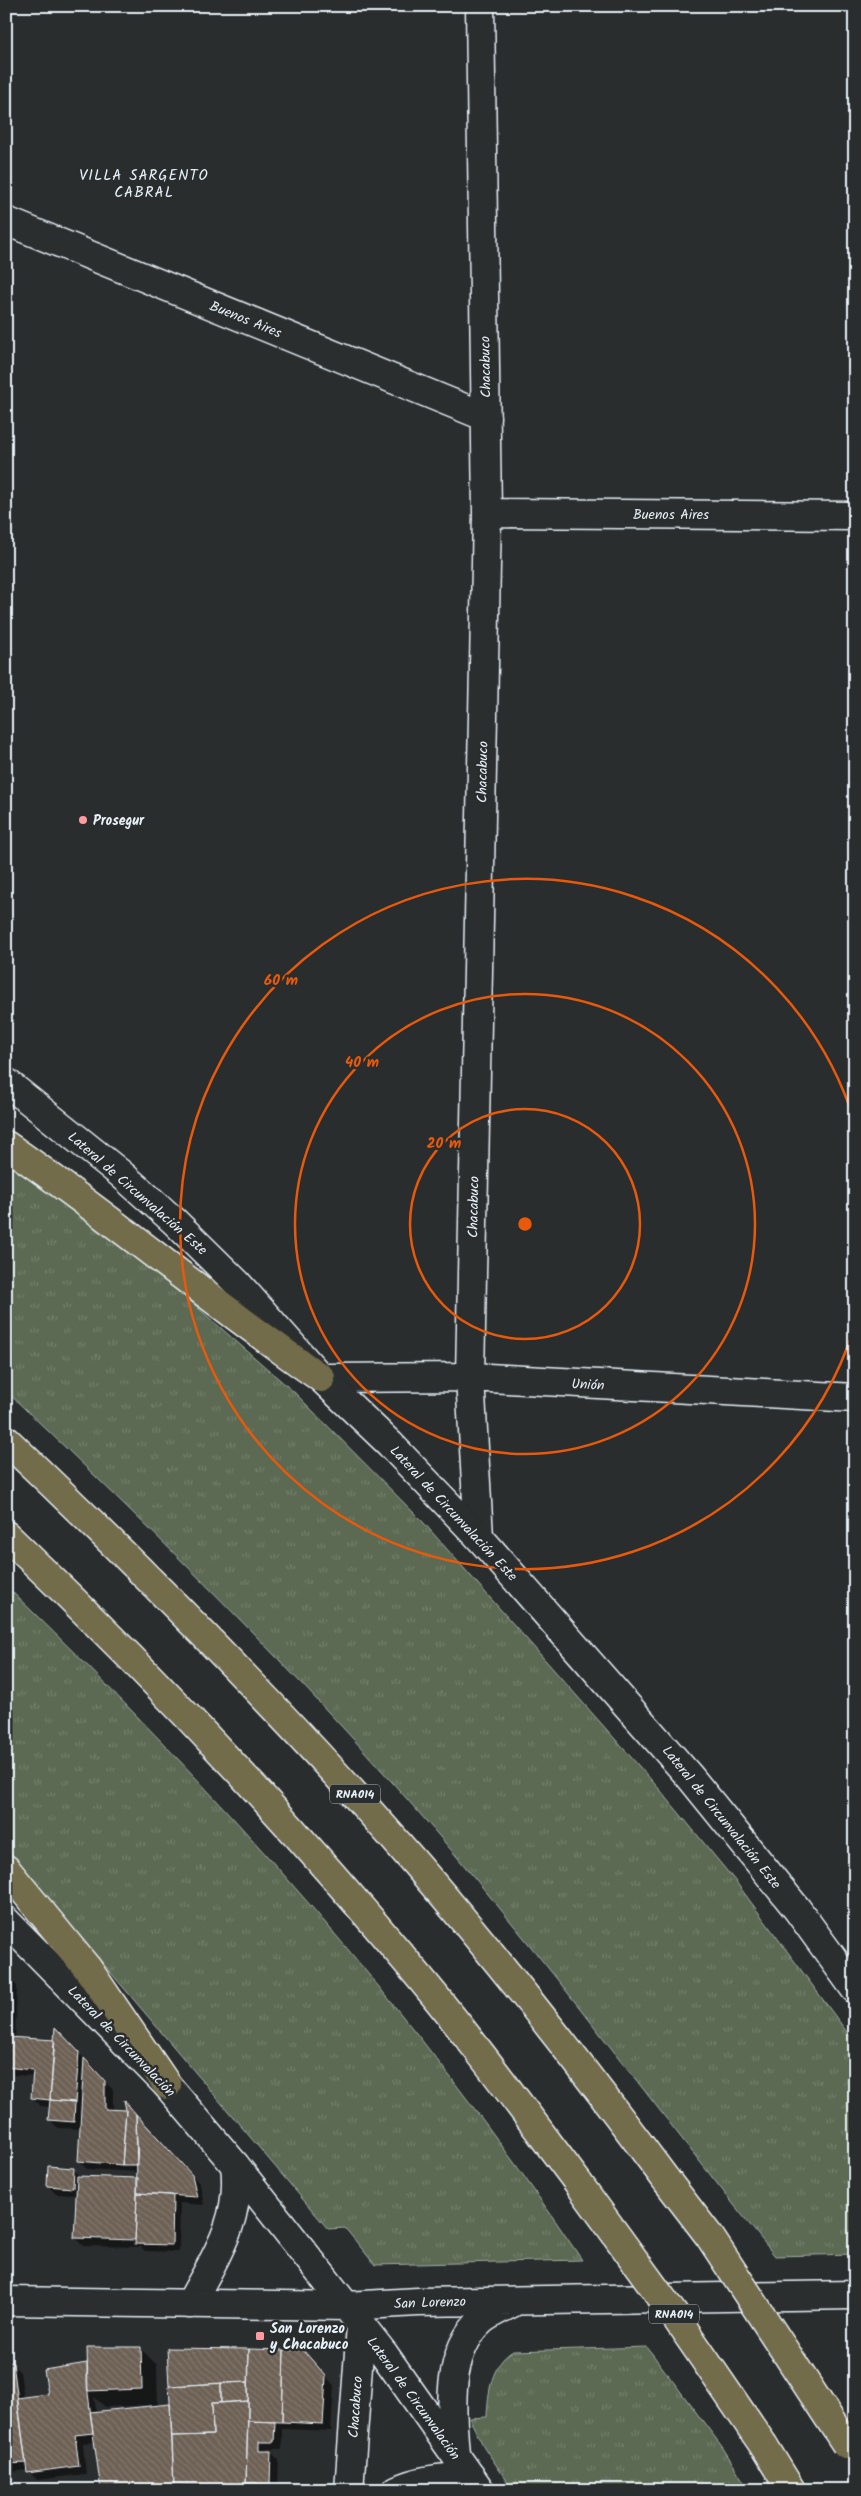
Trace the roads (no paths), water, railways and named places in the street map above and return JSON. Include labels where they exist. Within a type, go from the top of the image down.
[{"type":"highway","points":[[6,1145],[107,1216],[217,1303],[321,1378]]},
{"type":"highway","name":"RNA014","points":[[6,1440],[167,1596],[354,1793],[479,1938],[710,2237],[850,2450]]},
{"type":"highway","name":"RNA014","points":[[6,1535],[56,1582],[206,1736],[344,1888],[452,2018],[580,2184],[672,2312],[764,2446],[791,2490]]},
{"type":"highway","points":[[6,1869],[88,1969],[167,2085]]},
{"type":"street","name":"Chacabuco","points":[[479,1537],[470,1377],[487,513],[480,6]]},
{"type":"street","name":"Buenos Aires","points":[[6,221],[486,418]]},
{"type":"street","name":"Buenos Aires","points":[[487,513],[855,516]]},
{"type":"street","name":"Lateral de Circunvalación Este","points":[[6,1082],[121,1174],[174,1221],[237,1282],[321,1378],[390,1444],[479,1537],[690,1777],[797,1909],[855,1989]]},
{"type":"street","name":"Unión","points":[[321,1378],[470,1377],[855,1398]]},
{"type":"street","name":"Lateral de Circunvalación","points":[[6,1921],[167,2085],[235,2165],[353,2316],[476,2484]]},
{"type":"street","points":[[190,2304],[230,2228],[237,2185],[235,2165]]},
{"type":"street","name":"San Lorenzo","points":[[6,2300],[190,2304],[353,2316],[418,2302],[855,2295]]},
{"type":"street","points":[[455,2454],[452,2394],[462,2350],[483,2320],[517,2300]]},
{"type":"street","name":"Chacabuco","points":[[349,2490],[353,2316]]},
{"type":"street","points":[[397,2490],[425,2481],[448,2477],[476,2484]]},
{"type":"place","name":"Prosegur","points":[[83,820]]},
{"type":"place","name":"San Lorenzo y Chacabuco","points":[[260,2336]]},
{"type":"district","name":"VILLA SARGENTO CABRAL","points":[[144,184]]}]
